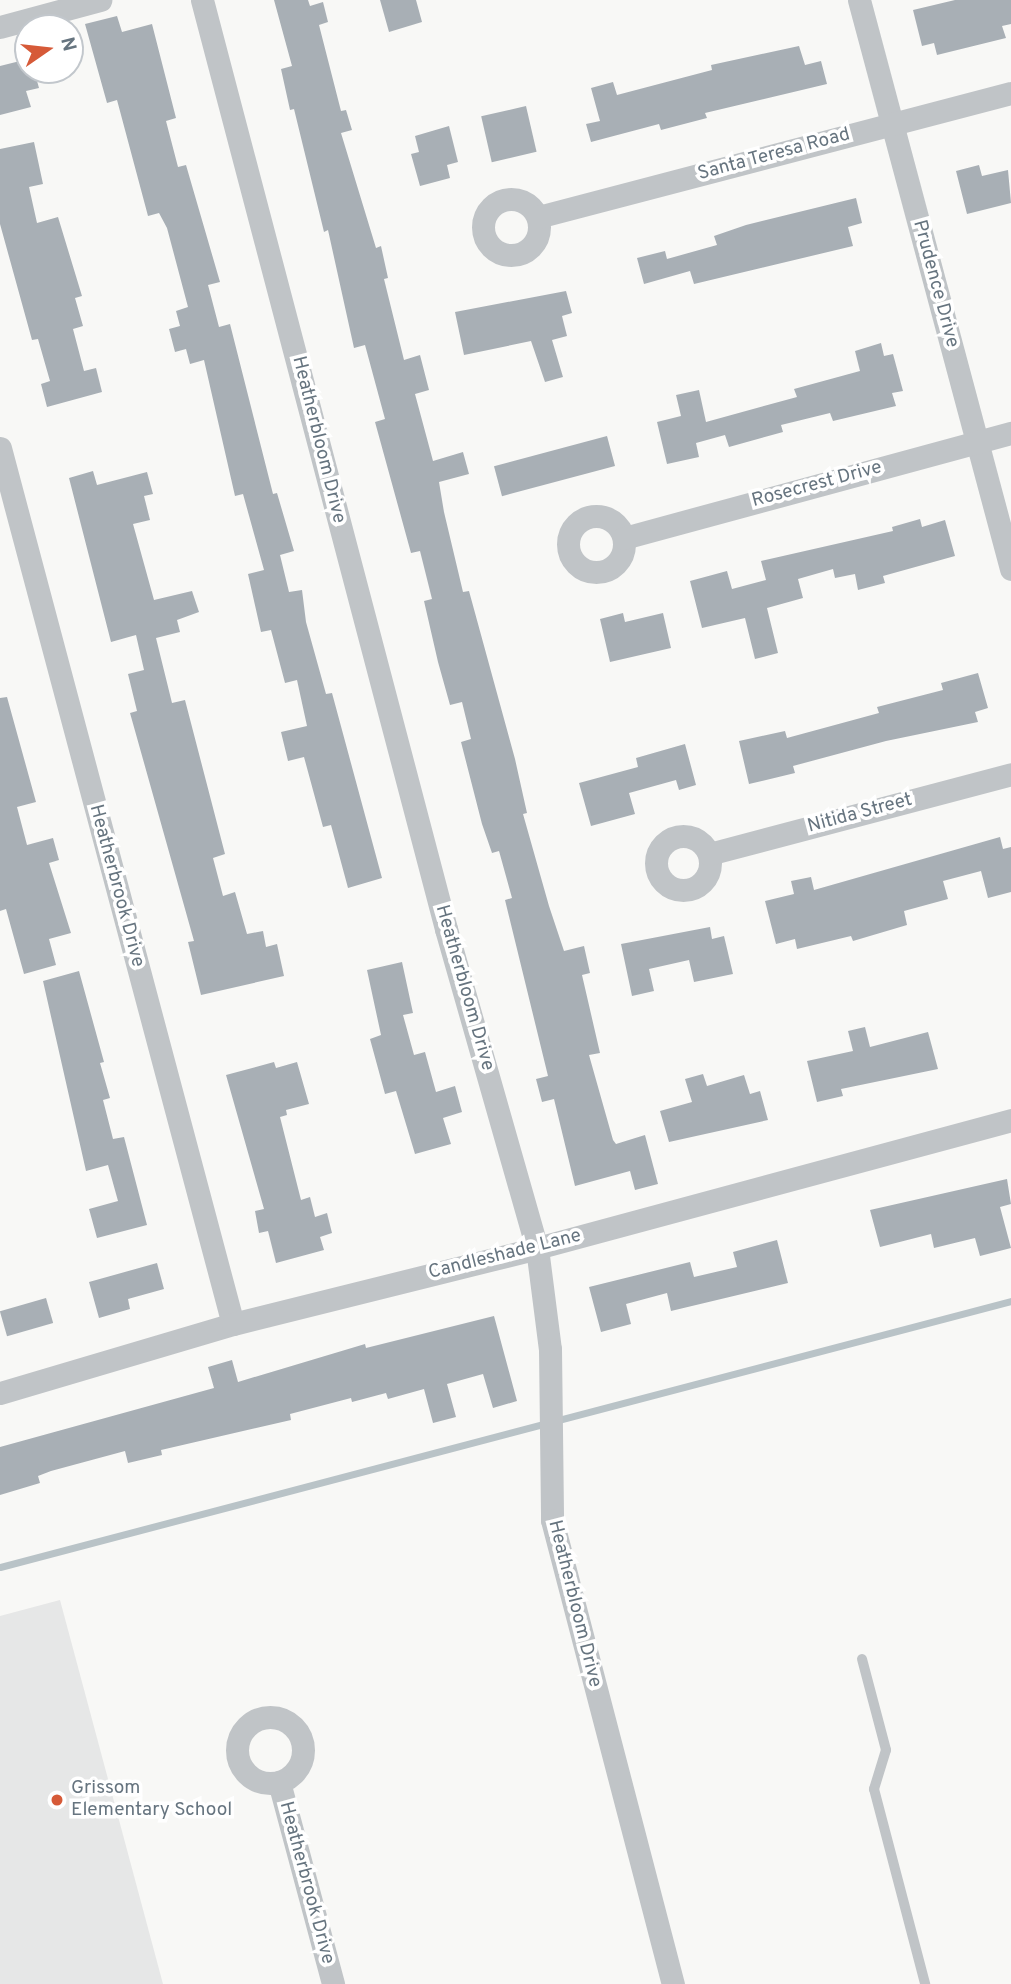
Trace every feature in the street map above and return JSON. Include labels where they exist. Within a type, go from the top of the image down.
[{"type":"street","points":[[0,27],[100,0]]},
{"type":"street","name":"Heatherbloom Drive","points":[[202,0],[446,929],[537,1248],[547,1300],[552,1520],[673,1984]]},
{"type":"street","name":"Prudence Drive","points":[[859,0],[1011,569]]},
{"type":"street","name":"Santa Teresa Road","points":[[538,217],[1011,93]]},
{"type":"street","name":"Rosecrest Drive","points":[[624,538],[1011,433]]},
{"type":"street","name":"Heatherbrook Drive","points":[[0,448],[233,1324]]},
{"type":"street","name":"Nitida Street","points":[[709,854],[1011,774]]},
{"type":"street","name":"Candleshade Lane","points":[[0,1393],[233,1324],[537,1248],[1011,1120]]},
{"type":"street","name":"Heatherbrook Drive","points":[[279,1782],[333,1984]]},
{"type":"lane","points":[[862,1659],[886,1750],[874,1789],[925,1984]]},
{"type":"shaded area","name":"Grissom Elementary School","points":[[60,1600],[163,1984],[0,1984],[0,1616]]},
{"type":"building","points":[[274,0],[308,0],[310,6],[323,2],[328,22],[319,25],[341,111],[346,110],[352,130],[341,133],[376,248],[381,246],[388,278],[384,279],[404,360],[420,355],[429,390],[415,394],[433,461],[463,452],[469,474],[439,482],[444,512],[463,592],[469,591],[515,759],[527,813],[523,814],[549,906],[564,951],[584,946],[590,973],[582,975],[600,1053],[589,1055],[613,1140],[616,1144],[645,1135],[658,1184],[635,1190],[630,1171],[575,1186],[554,1099],[542,1102],[536,1079],[548,1076],[505,900],[512,898],[499,851],[492,853],[482,824],[461,742],[471,739],[462,702],[450,705],[424,601],[432,599],[420,551],[411,553],[375,422],[385,419],[365,345],[354,348],[328,230],[324,232],[294,109],[290,110],[281,69],[292,66]]},
{"type":"building","points":[[380,0],[416,0],[422,22],[389,32]]},
{"type":"building","points":[[955,0],[1011,0],[1011,24],[1002,26],[1006,38],[937,55],[934,43],[922,46],[913,10]]},
{"type":"building","points":[[117,16],[122,32],[152,24],[176,118],[166,121],[178,167],[186,165],[220,282],[208,285],[219,327],[230,324],[273,494],[277,493],[294,551],[280,555],[289,592],[302,590],[306,622],[326,694],[332,693],[382,878],[348,888],[331,825],[323,827],[304,757],[288,761],[281,732],[307,726],[297,680],[285,683],[271,630],[261,632],[248,574],[264,570],[243,494],[235,496],[204,360],[190,364],[186,349],[175,352],[169,329],[180,326],[176,311],[188,307],[167,228],[159,213],[148,216],[117,100],[107,103],[85,24]]},
{"type":"building","points":[[799,46],[805,65],[821,61],[827,84],[705,113],[707,118],[661,130],[659,124],[591,142],[586,124],[600,121],[591,88],[613,82],[617,95],[712,70],[711,65]]},
{"type":"building","points":[[14,62],[14,84],[38,84],[39,88],[26,91],[31,107],[0,115],[0,66]]},
{"type":"building","points":[[526,106],[537,152],[492,162],[481,116]]},
{"type":"building","points":[[449,126],[458,162],[447,165],[450,178],[420,186],[411,154],[419,152],[415,136]]},
{"type":"building","points":[[34,142],[43,184],[29,187],[37,223],[58,217],[82,296],[75,298],[83,326],[73,329],[84,371],[96,368],[102,392],[47,407],[41,384],[50,381],[38,339],[32,340],[0,224],[0,149]]},
{"type":"building","points":[[979,165],[982,176],[1008,170],[1011,203],[967,214],[956,171]]},
{"type":"building","points":[[856,198],[862,223],[848,227],[853,246],[694,284],[690,271],[644,284],[637,258],[665,251],[667,259],[717,245],[714,236],[746,225]]},
{"type":"building","points":[[566,291],[572,313],[562,316],[567,336],[552,340],[563,377],[545,382],[531,341],[464,355],[455,312]]},
{"type":"building","points":[[881,343],[884,356],[893,354],[903,391],[892,393],[896,406],[833,421],[830,413],[781,425],[783,432],[729,447],[725,435],[696,443],[699,457],[667,464],[657,422],[681,416],[676,395],[699,390],[706,422],[797,397],[794,389],[860,371],[855,351]]},
{"type":"building","points":[[607,436],[615,466],[502,496],[494,466]]},
{"type":"building","points":[[93,471],[97,485],[147,472],[153,494],[144,496],[150,520],[133,524],[154,600],[192,591],[199,612],[177,620],[180,632],[156,638],[172,703],[185,700],[225,854],[213,858],[223,896],[235,892],[247,934],[263,931],[266,947],[277,944],[284,976],[201,995],[188,942],[194,941],[130,713],[137,711],[128,674],[144,670],[136,635],[111,642],[69,478]]},
{"type":"building","points":[[920,519],[922,527],[945,520],[955,556],[883,576],[885,583],[858,590],[855,574],[835,578],[833,569],[798,579],[803,598],[767,608],[778,653],[755,659],[745,618],[702,628],[690,581],[727,571],[732,589],[766,580],[761,561],[893,531],[892,527]]},
{"type":"building","points":[[623,613],[625,622],[663,613],[671,648],[610,662],[600,619]]},
{"type":"building","points":[[978,673],[988,708],[975,712],[978,722],[886,741],[793,766],[795,773],[749,784],[739,741],[785,731],[787,738],[879,713],[877,707],[943,690],[941,683]]},
{"type":"building","points":[[7,697],[36,802],[17,807],[27,845],[53,838],[59,860],[49,863],[71,933],[49,939],[56,965],[24,974],[6,909],[0,911],[0,698]]},
{"type":"building","points":[[685,744],[696,785],[679,790],[676,780],[629,793],[635,814],[591,826],[579,783],[638,767],[636,758]]},
{"type":"building","points":[[1000,837],[1003,849],[1011,847],[1011,892],[988,898],[981,871],[943,881],[948,899],[904,911],[907,925],[853,941],[851,936],[797,949],[795,939],[776,944],[765,901],[794,894],[791,881],[811,877],[814,890]]},
{"type":"building","points":[[710,927],[712,939],[724,936],[733,974],[694,982],[689,960],[649,969],[654,991],[632,996],[621,944]]},
{"type":"building","points":[[402,962],[413,1013],[403,1015],[414,1055],[425,1052],[436,1092],[455,1086],[462,1112],[443,1118],[451,1144],[415,1154],[396,1091],[385,1094],[370,1039],[381,1035],[367,970]]},
{"type":"building","points":[[79,971],[104,1062],[100,1063],[110,1098],[103,1100],[113,1139],[124,1137],[147,1225],[97,1238],[89,1209],[118,1201],[108,1165],[86,1171],[43,981]]},
{"type":"building","points":[[865,1027],[870,1047],[928,1032],[938,1069],[841,1089],[843,1096],[817,1102],[807,1061],[853,1051],[848,1031]]},
{"type":"building","points":[[274,1062],[276,1068],[297,1062],[309,1104],[286,1110],[287,1115],[280,1117],[301,1200],[310,1197],[315,1217],[327,1213],[332,1233],[320,1237],[324,1250],[276,1263],[268,1231],[259,1233],[255,1211],[264,1209],[226,1075]]},
{"type":"building","points":[[703,1074],[707,1086],[744,1075],[750,1094],[760,1091],[768,1120],[669,1142],[660,1111],[692,1102],[685,1079]]},
{"type":"building","points":[[1007,1179],[1011,1204],[1000,1207],[1011,1248],[980,1256],[975,1238],[934,1248],[931,1234],[880,1247],[870,1210]]},
{"type":"building","points":[[777,1240],[788,1283],[671,1311],[667,1293],[626,1304],[631,1324],[601,1332],[589,1287],[690,1262],[694,1277],[737,1267],[733,1252]]},
{"type":"building","points":[[157,1263],[164,1289],[128,1299],[130,1309],[99,1318],[89,1282]]},
{"type":"building","points":[[46,1298],[53,1323],[7,1336],[0,1311]]},
{"type":"building","points":[[494,1316],[517,1401],[493,1408],[483,1374],[447,1384],[456,1417],[433,1423],[424,1389],[388,1399],[386,1393],[352,1402],[351,1398],[290,1414],[291,1420],[161,1450],[162,1455],[128,1463],[125,1451],[51,1471],[38,1476],[40,1483],[0,1495],[0,1447],[214,1388],[208,1367],[232,1360],[238,1382],[365,1344],[366,1348]]},
{"type":"waterway","points":[[0,1567],[1011,1301]]},
{"type":"place","name":"Grissom Elementary School","points":[[57,1800]]}]
